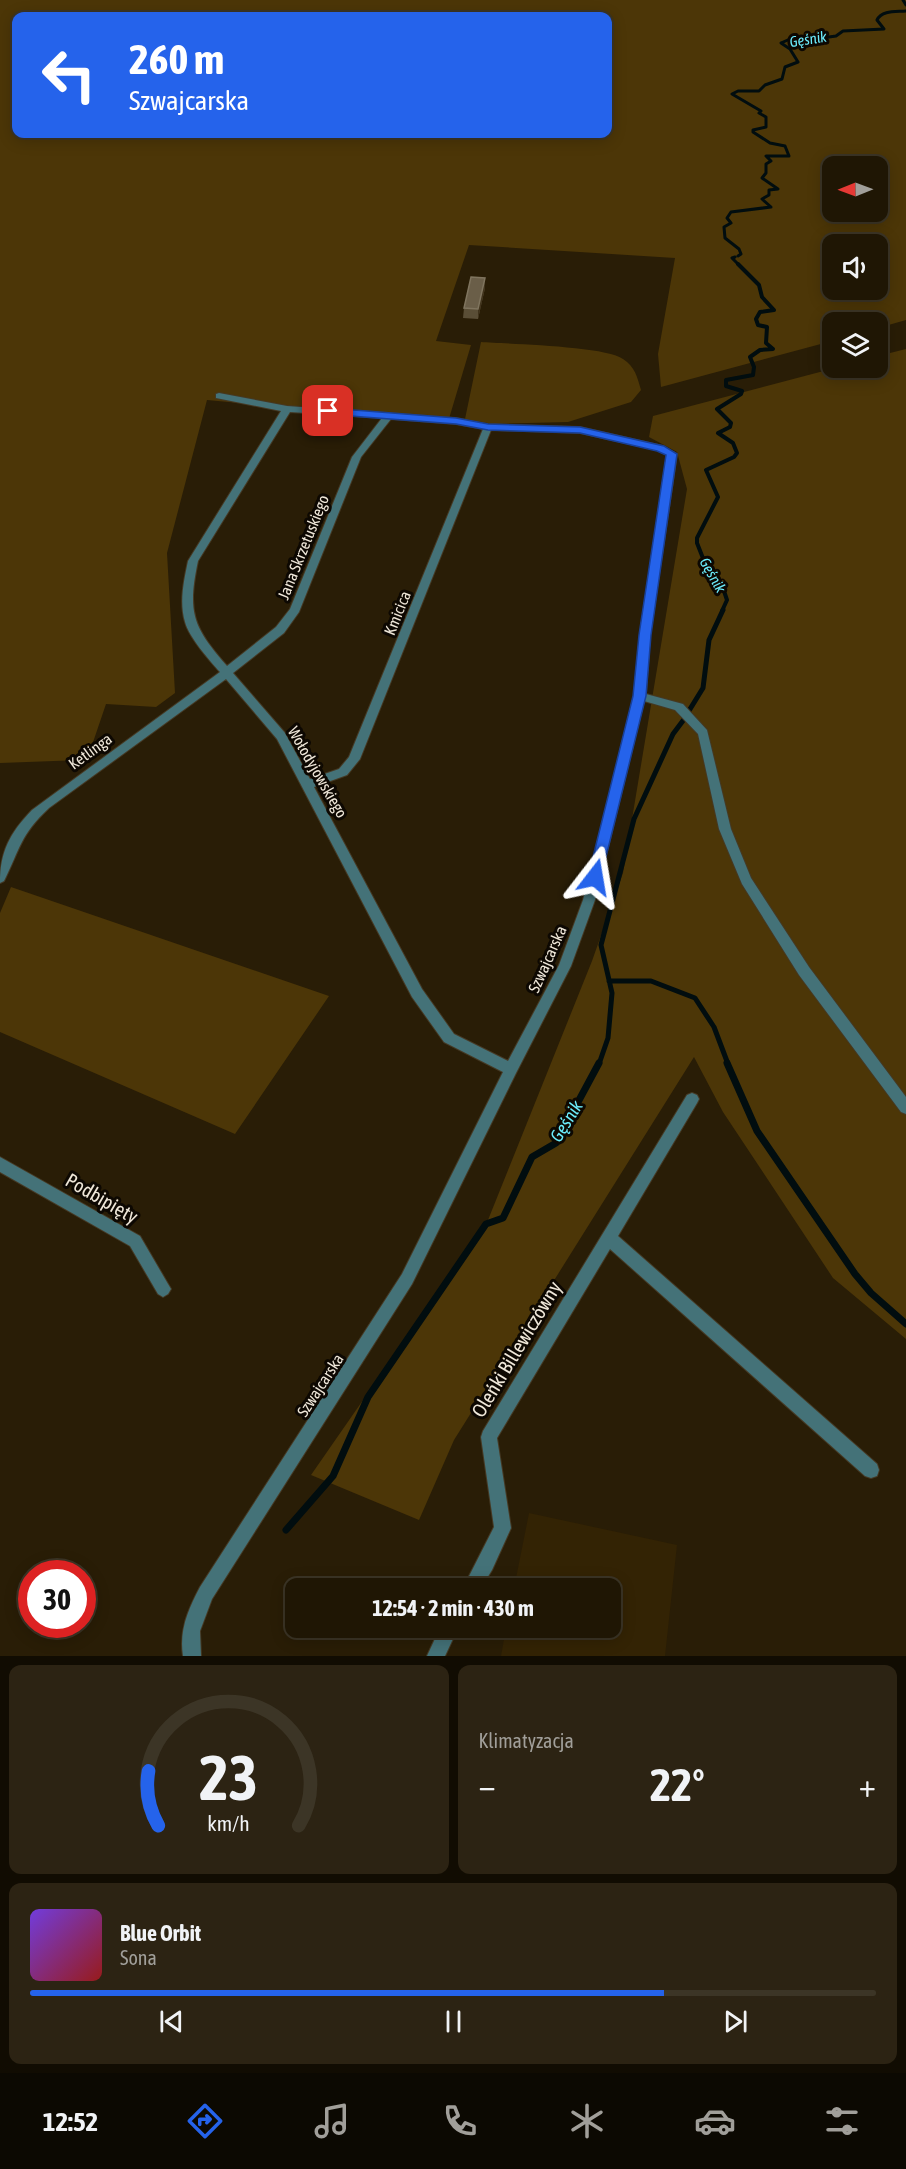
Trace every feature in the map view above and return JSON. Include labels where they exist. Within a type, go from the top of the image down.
[{"type":"street","name":"Szwajcarska","points":[[192,1656],[189,1635],[192,1621],[206,1593],[407,1279],[511,1069],[566,966],[589,900],[640,696],[645,635],[672,454],[660,448],[580,430],[488,427],[456,421],[389,415],[287,409],[219,396]]},
{"type":"street","name":"Wołodyjowskiego","points":[[287,409],[193,561],[187,589],[190,622],[226,673],[281,736],[417,993],[435,1021],[455,1042],[511,1069]]},
{"type":"street","name":"Jana Skrzetuskiego","points":[[226,673],[280,630],[295,610],[339,495],[357,457],[389,415]]},
{"type":"street","name":"Kmicica","points":[[308,784],[343,772],[354,759],[488,427]]},
{"type":"street","name":"Ketlinga","points":[[0,878],[11,847],[26,821],[226,673]]},
{"type":"street","points":[[640,696],[679,706],[703,733],[725,830],[746,880],[804,971],[906,1108]]},
{"type":"street","name":"Oleńki Billewiczówny","points":[[477,1578],[503,1528],[489,1437],[692,1099]]},
{"type":"street","name":"Podbipięty","points":[[0,1164],[135,1241],[163,1289]]},
{"type":"street","points":[[610,1239],[871,1470]]},
{"type":"street","points":[[436,1656],[444,1638]]},
{"type":"shaded area","points":[[0,0],[906,0],[906,320],[888,325],[888,312],[822,312],[822,344],[661,387],[658,354],[675,258],[469,245],[436,341],[471,345],[448,422],[207,400],[167,553],[175,693],[156,707],[106,704],[89,754],[81,760],[0,763]]},
{"type":"shaded area","points":[[481,342],[578,348],[613,355],[630,365],[637,376],[641,390],[631,402],[568,422],[493,424],[465,419]]},
{"type":"shaded area","points":[[906,349],[906,1339],[833,1278],[723,1112],[694,1057],[454,1440],[419,1520],[311,1475],[488,1220],[592,961],[623,873],[687,489],[677,452],[649,437],[653,416],[822,371],[822,378],[888,378],[888,354]]},
{"type":"shaded area","points":[[11,887],[329,996],[235,1134],[0,1032],[0,913]]},
{"type":"shaded area","points":[[529,1513],[677,1545],[665,1656],[501,1656],[504,1638],[621,1638],[621,1578],[516,1578]]},
{"type":"building","points":[[471,277],[485,278],[478,309],[464,308]]},
{"type":"waterway","name":"Gęśnik","points":[[903,0],[906,5]]},
{"type":"waterway","name":"Gęśnik","points":[[738,256],[741,254],[739,249],[725,238],[724,227],[731,223],[727,218],[731,212],[771,207],[762,199],[769,195],[769,190],[778,189],[762,178],[766,173],[766,164],[771,161],[766,156],[789,156],[785,146],[770,143],[753,132],[753,130],[766,127],[766,117],[759,113],[761,111],[732,94],[738,91],[759,91],[765,85],[782,79],[785,67],[798,62],[790,49],[781,43],[790,39],[808,40],[836,36],[843,31],[884,29],[877,20],[879,17],[890,12],[906,11]]},
{"type":"waterway","name":"Gęśnik","points":[[722,611],[727,600],[724,591],[710,576],[697,543],[697,538],[718,497],[706,470],[734,457],[737,453],[733,443],[718,433],[730,427],[731,423],[717,409],[741,394],[742,391],[726,386],[726,380],[753,375],[754,367],[750,357],[760,350],[773,349],[766,343],[767,327],[758,325],[756,319],[760,312],[774,310],[762,297],[759,285],[732,258],[735,257]]},
{"type":"waterway","name":"Gęśnik","points":[[687,714],[703,688],[709,640],[723,610]]},
{"type":"waterway","name":"Gęśnik","points":[[609,981],[601,945],[634,819],[673,734],[685,718]]},
{"type":"waterway","name":"Gęśnik","points":[[599,1064],[608,1038],[612,993],[609,981]]},
{"type":"waterway","points":[[609,981],[651,981],[695,998],[714,1027],[728,1064]]},
{"type":"waterway","name":"Gęśnik","points":[[286,1530],[333,1476],[368,1397],[486,1224],[503,1218],[532,1157],[556,1143],[599,1063]]},
{"type":"waterway","points":[[727,1063],[757,1131],[855,1274],[871,1293],[906,1324]]},
{"type":"route","points":[[328,411],[456,421],[488,427],[580,430],[660,448],[672,454],[645,635],[640,696],[595,877]]}]
